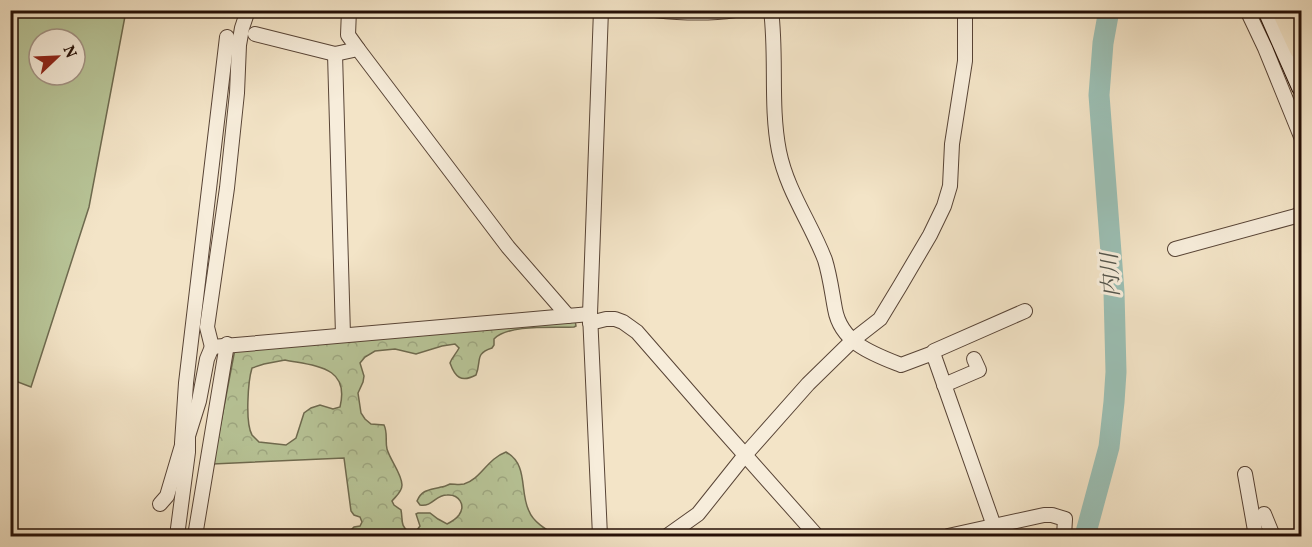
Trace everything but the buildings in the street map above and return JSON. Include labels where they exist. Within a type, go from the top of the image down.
[{"type":"highway","points":[[1285,10],[1302,47]]},
{"type":"main road","points":[[1268,10],[1302,87]]},
{"type":"street","points":[[160,504],[167,496],[199,400],[207,359],[212,347],[207,327],[227,188],[237,93],[239,45],[248,10]]},
{"type":"street","points":[[349,10],[348,35],[358,49],[508,247],[568,316]]},
{"type":"street","points":[[600,537],[590,319],[601,10]]},
{"type":"street","points":[[655,10],[685,13],[735,10]]},
{"type":"street","points":[[771,10],[774,117],[779,153],[788,182],[825,262],[835,312],[841,326],[861,347],[872,354],[901,365],[1025,311]]},
{"type":"street","points":[[668,537],[698,514],[745,455],[808,384],[853,340],[880,319],[930,235],[945,206],[950,186],[952,144],[965,62],[965,10]]},
{"type":"street","points":[[1247,10],[1302,139]]},
{"type":"street","points":[[255,34],[335,54],[358,49]]},
{"type":"street","points":[[177,537],[188,452],[185,440],[186,383],[227,37]]},
{"type":"street","points":[[335,54],[343,335]]},
{"type":"street","points":[[1175,249],[1296,216],[1302,212]]},
{"type":"street","points":[[212,347],[568,316],[615,319],[637,332],[817,537]]},
{"type":"street","points":[[195,537],[227,345]]},
{"type":"street","points":[[933,353],[997,531]]},
{"type":"street","points":[[944,385],[978,370],[974,359]]},
{"type":"street","points":[[1245,474],[1256,537]]},
{"type":"street","points":[[1264,514],[1273,537]]},
{"type":"street","points":[[948,537],[997,531],[1035,516],[1052,515],[1065,519],[1064,537]]},
{"type":"green space","points":[[15,10],[126,11],[89,207],[31,387],[10,379],[10,17]]},
{"type":"green space","points":[[575,320],[576,326],[574,327],[520,329],[501,334],[494,339],[492,348],[481,355],[476,375],[466,378],[456,375],[450,363],[459,348],[455,344],[416,354],[395,349],[375,351],[360,363],[364,376],[358,393],[361,413],[371,424],[384,425],[387,449],[402,485],[400,492],[392,501],[401,510],[402,522],[406,530],[409,532],[417,530],[420,526],[416,514],[418,513],[430,513],[447,524],[455,519],[462,508],[455,496],[443,496],[424,505],[420,505],[417,501],[419,497],[430,490],[470,481],[494,459],[506,452],[513,457],[521,471],[526,503],[531,515],[557,536],[512,536],[497,530],[481,536],[351,536],[350,531],[360,526],[362,522],[360,517],[351,511],[344,458],[213,464],[235,349]],"holes":[[[285,360],[328,370],[340,383],[342,393],[340,407],[333,409],[320,405],[311,408],[304,413],[296,438],[286,445],[259,442],[252,435],[248,421],[248,392],[252,368]]]},
{"type":"waterway","name":"内川","points":[[1085,536],[1109,447],[1116,372],[1114,292],[1099,95],[1103,43],[1109,10]]}]
